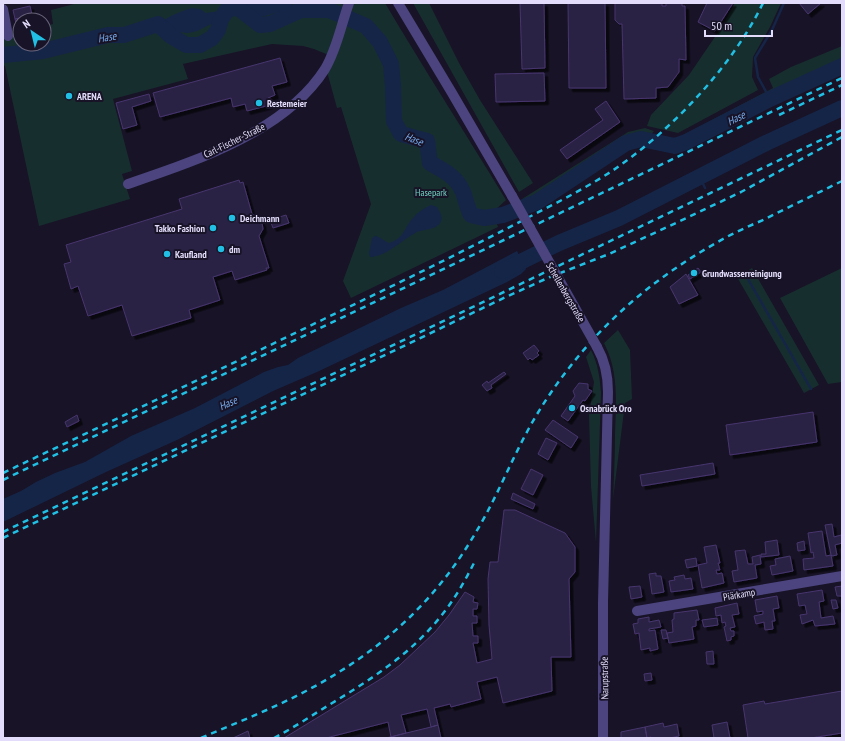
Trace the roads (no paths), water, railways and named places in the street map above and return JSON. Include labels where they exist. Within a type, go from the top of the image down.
[{"type":"street","name":"Carl-Fischer-Straße","points":[[128,184],[174,168],[229,145],[269,123],[302,97],[315,83],[329,60],[342,27],[348,3]]},
{"type":"street","name":"Schellenbergstraße","points":[[398,3],[512,196],[597,347],[604,363],[608,376],[608,392],[603,617]]},
{"type":"street","points":[[3,9],[8,36]]},
{"type":"street","name":"Piärkamp","points":[[637,611],[842,576]]},
{"type":"street","name":"Narupstraße","points":[[603,617],[603,738]]},
{"type":"water","points":[[248,3],[290,3],[301,10],[292,14],[281,11],[264,16],[253,16],[237,7]]},
{"type":"water","points":[[192,8],[200,9],[206,13],[227,10],[221,19],[197,31],[188,33],[179,32],[172,28],[164,29],[158,24],[174,14]]},
{"type":"water","points":[[431,205],[437,207],[441,215],[441,221],[437,226],[417,232],[389,251],[370,257],[369,253],[372,238],[375,236],[389,243],[398,239],[417,214]]},
{"type":"water","points":[[517,251],[526,269],[521,274],[507,282],[317,372],[273,391],[177,440],[106,472],[3,522],[3,499],[55,473],[85,462],[131,436],[195,408],[264,372],[288,365],[298,358],[401,308],[443,290]]},
{"type":"waterway","points":[[770,99],[758,77],[755,58],[772,30],[784,3]]},
{"type":"waterway","name":"Hase","points":[[3,55],[43,51],[108,35],[124,35],[158,24],[171,36],[186,45],[200,45],[212,38],[218,30],[221,19],[227,10],[237,7],[260,25],[270,24],[301,10],[329,10],[366,26],[380,42],[391,64],[394,121],[401,134],[427,141],[430,163],[449,174],[457,182],[463,192],[471,215],[484,218],[503,215],[537,202],[626,143],[641,139],[675,146],[686,142],[770,99],[842,66]]},
{"type":"waterway","name":"Hase","points":[[502,271],[559,243],[619,218],[766,143],[842,108]]},
{"type":"waterway","points":[[700,177],[705,188]]},
{"type":"waterway","points":[[744,272],[811,389]]},
{"type":"railway","points":[[3,473],[482,242],[545,209],[612,171],[656,137],[698,96],[735,51],[763,3]]},
{"type":"railway","points":[[3,480],[842,78]]},
{"type":"railway","points":[[779,115],[842,85]]},
{"type":"railway","points":[[3,532],[842,130]]},
{"type":"railway","points":[[3,538],[508,296],[550,277],[609,254],[741,192],[842,137]]},
{"type":"railway","points":[[201,738],[254,716],[306,691],[357,660],[381,643],[403,624],[423,603],[460,558],[490,507],[535,417],[551,392],[588,345],[625,308],[668,273],[716,243],[842,181]]},
{"type":"railway","points":[[274,738],[375,676],[417,642],[451,603],[476,559]]},
{"type":"place","name":"ARENA","points":[[69,96]]},
{"type":"place","name":"Restemeier","points":[[259,103]]},
{"type":"place","name":"Deichmann","points":[[232,218]]},
{"type":"place","name":"Takko Fashion","points":[[213,228]]},
{"type":"place","name":"dm","points":[[221,249]]},
{"type":"place","name":"Kaufland","points":[[167,254]]},
{"type":"place","name":"Grundwasserreinigung","points":[[694,273]]},
{"type":"place","name":"Osnabrück Oro","points":[[572,408]]},
{"type":"park label","name":"Hasepark","points":[[431,192]]}]
